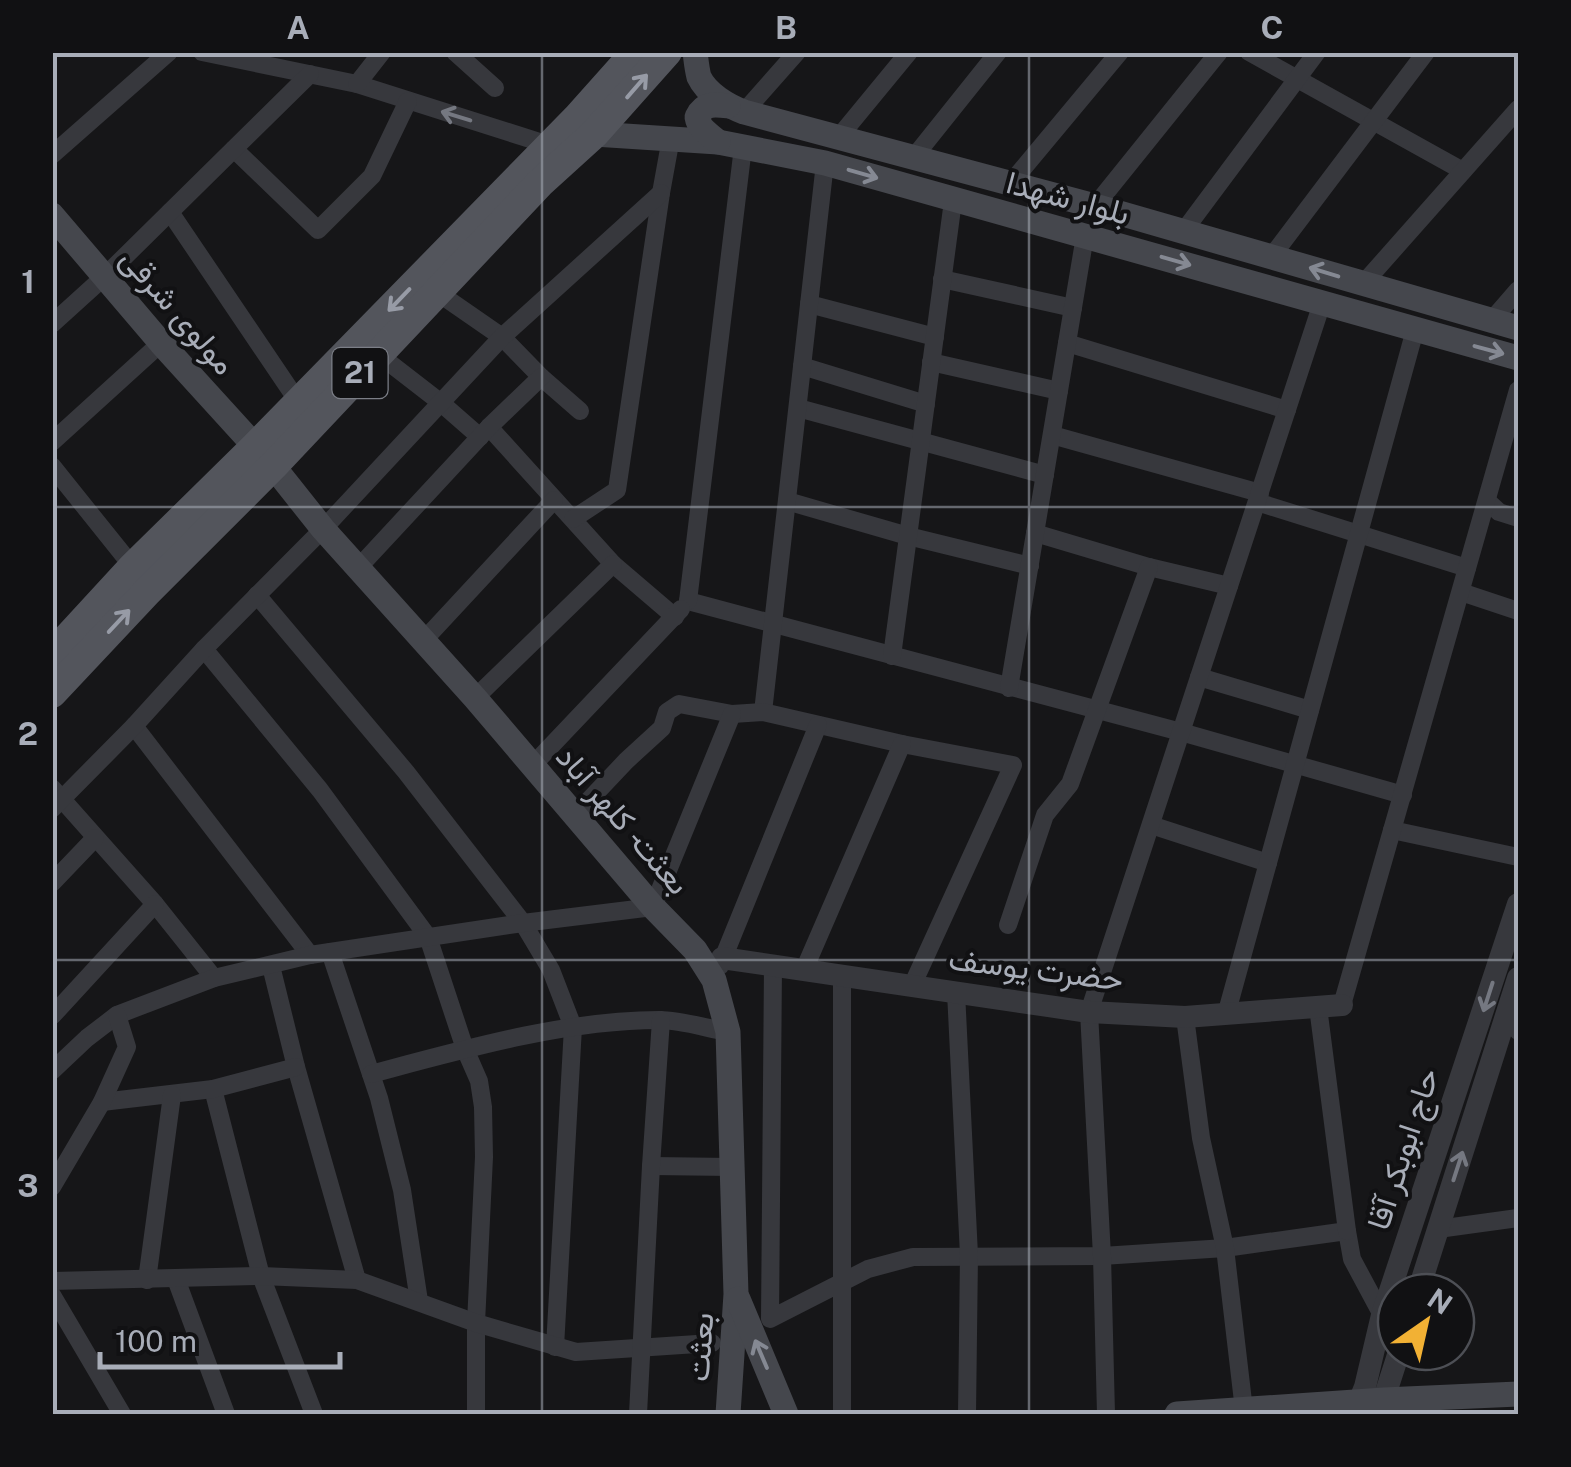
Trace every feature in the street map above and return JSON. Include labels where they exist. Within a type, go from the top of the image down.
[{"type":"main road","name":"21","points":[[52,654],[133,567],[378,354],[437,292],[532,176],[549,145],[586,126],[636,52]]},
{"type":"main road","name":"21","points":[[52,693],[264,457],[299,403],[532,176],[666,52]]},
{"type":"main road","points":[[695,52],[699,76],[708,89],[736,109]]},
{"type":"main road","points":[[731,144],[702,129],[697,117],[712,104],[736,109]]},
{"type":"main road","name":"بلوار شهدا","points":[[736,109],[1095,206],[1518,328]]},
{"type":"main road","name":"بلوار شهدا","points":[[586,126],[731,144],[825,163],[1518,358]]},
{"type":"main road","name":"مولوی شرقی","points":[[52,215],[264,457]]},
{"type":"main road","name":"بعثت- کلهر آباد","points":[[264,457],[654,908],[718,969],[728,1032],[736,1294]]},
{"type":"main road","name":"بعثت","points":[[728,1414],[736,1294]]},
{"type":"main road","name":"بعثت","points":[[736,1294],[786,1414]]},
{"type":"main road","points":[[1177,1414],[1369,1408],[1518,1394]]},
{"type":"street","points":[[52,155],[169,52]]},
{"type":"street","points":[[202,52],[357,84],[549,145]]},
{"type":"street","points":[[357,84],[382,52]]},
{"type":"street","points":[[736,109],[797,52]]},
{"type":"street","points":[[839,137],[909,52]]},
{"type":"street","points":[[914,157],[998,52]]},
{"type":"street","points":[[1010,184],[1120,52]]},
{"type":"street","points":[[1095,206],[1219,52]]},
{"type":"street","points":[[1250,52],[1464,172]]},
{"type":"street","points":[[1183,232],[1317,52]]},
{"type":"street","points":[[1272,256],[1426,52]]},
{"type":"street","points":[[468,57],[496,88]]},
{"type":"street","points":[[52,324],[310,74]]},
{"type":"street","points":[[234,149],[318,230],[372,176],[408,101]]},
{"type":"street","points":[[1363,284],[1518,109]]},
{"type":"street","points":[[573,519],[618,490],[671,138]]},
{"type":"street","points":[[532,766],[688,601],[731,144]]},
{"type":"street","points":[[763,712],[825,163]]},
{"type":"street","points":[[214,978],[155,904],[56,799],[134,726],[502,338],[661,193]]},
{"type":"street","points":[[892,656],[953,200]]},
{"type":"street","points":[[170,212],[299,403]]},
{"type":"street","points":[[1009,688],[1085,236]]},
{"type":"street","points":[[942,279],[1073,308]]},
{"type":"street","points":[[1492,320],[1518,290]]},
{"type":"street","points":[[437,292],[502,338],[580,410]]},
{"type":"street","points":[[1106,1414],[1089,1012],[1322,303]]},
{"type":"street","points":[[810,304],[934,337]]},
{"type":"street","points":[[1226,1015],[1415,330]]},
{"type":"street","points":[[52,442],[161,343]]},
{"type":"street","points":[[1067,344],[1287,410]]},
{"type":"street","points":[[378,354],[485,432],[613,564],[675,617]]},
{"type":"street","points":[[931,362],[1059,391]]},
{"type":"street","points":[[802,366],[926,404]]},
{"type":"street","points":[[359,567],[541,377]]},
{"type":"street","points":[[1376,1304],[1352,1260],[1347,1230],[1330,1006],[1392,830],[1518,390]]},
{"type":"street","points":[[798,408],[1045,474]]},
{"type":"street","points":[[1052,435],[1468,568]]},
{"type":"street","points":[[52,466],[133,567]]},
{"type":"street","points":[[424,640],[554,500]]},
{"type":"street","points":[[787,500],[908,536],[1030,566]]},
{"type":"street","points":[[1487,501],[1499,512],[1518,518]]},
{"type":"street","points":[[1035,532],[1149,567],[1229,586]]},
{"type":"street","points":[[476,698],[613,564]]},
{"type":"street","points":[[1008,925],[1045,814],[1070,784],[1149,567]]},
{"type":"street","points":[[1460,592],[1518,612]]},
{"type":"street","points":[[257,595],[406,772],[523,923],[552,970],[573,1027],[555,1347]]},
{"type":"street","points":[[688,601],[1402,795]]},
{"type":"street","points":[[204,649],[320,790],[428,937],[484,1107],[476,1414]]},
{"type":"street","points":[[1199,677],[1310,710]]},
{"type":"street","points":[[575,815],[662,728],[668,712],[679,704],[732,714],[763,712],[1012,764],[912,986]]},
{"type":"street","points":[[52,1071],[117,1015],[214,978],[310,955],[654,908],[732,714]]},
{"type":"street","points":[[718,969],[818,725]]},
{"type":"street","points":[[134,726],[310,955]]},
{"type":"street","points":[[804,970],[902,744]]},
{"type":"street","points":[[1151,825],[1268,864]]},
{"type":"street","points":[[1392,830],[1518,856]]},
{"type":"street","points":[[52,883],[94,838]]},
{"type":"street","points":[[52,1016],[155,904]]},
{"type":"street","name":"حاج ابوبکر آقا","points":[[1396,1272],[1518,904]]},
{"type":"street","points":[[330,952],[371,1074],[402,1190],[420,1301]]},
{"type":"street","points":[[271,966],[357,1280]]},
{"type":"street","points":[[772,966],[770,1319],[868,1269],[912,1257],[1102,1256],[1225,1248],[1347,1230]]},
{"type":"street","name":"حضرت یوسف","points":[[718,969],[772,966],[1089,1012],[1185,1017],[1330,1006]]},
{"type":"street","points":[[842,977],[842,1414]]},
{"type":"street","points":[[1516,988],[1518,1032]]},
{"type":"street","name":"حاج ابوبکر آقا","points":[[1424,1272],[1516,988]]},
{"type":"street","points":[[956,992],[969,1255],[966,1414]]},
{"type":"street","points":[[52,1187],[102,1102],[126,1046],[117,1015]]},
{"type":"street","points":[[1185,1017],[1202,1138],[1225,1248],[1244,1410]]},
{"type":"street","points":[[638,1414],[662,1020]]},
{"type":"street","points":[[371,1074],[465,1049],[573,1027],[662,1020],[728,1032]]},
{"type":"street","points":[[102,1102],[213,1089],[296,1066]]},
{"type":"street","points":[[213,1089],[261,1276],[314,1414]]},
{"type":"street","points":[[147,1280],[172,1095]]},
{"type":"street","points":[[651,1166],[732,1167]]},
{"type":"street","points":[[1438,1229],[1518,1218]]},
{"type":"street","points":[[52,1281],[261,1276],[357,1280],[576,1352],[712,1343]]},
{"type":"street","points":[[176,1279],[226,1414]]},
{"type":"street","points":[[52,1296],[122,1414]]},
{"type":"street","name":"حاج ابوبکر آقا","points":[[1369,1408],[1376,1358]]},
{"type":"street","points":[[1369,1408],[1388,1372]]}]
